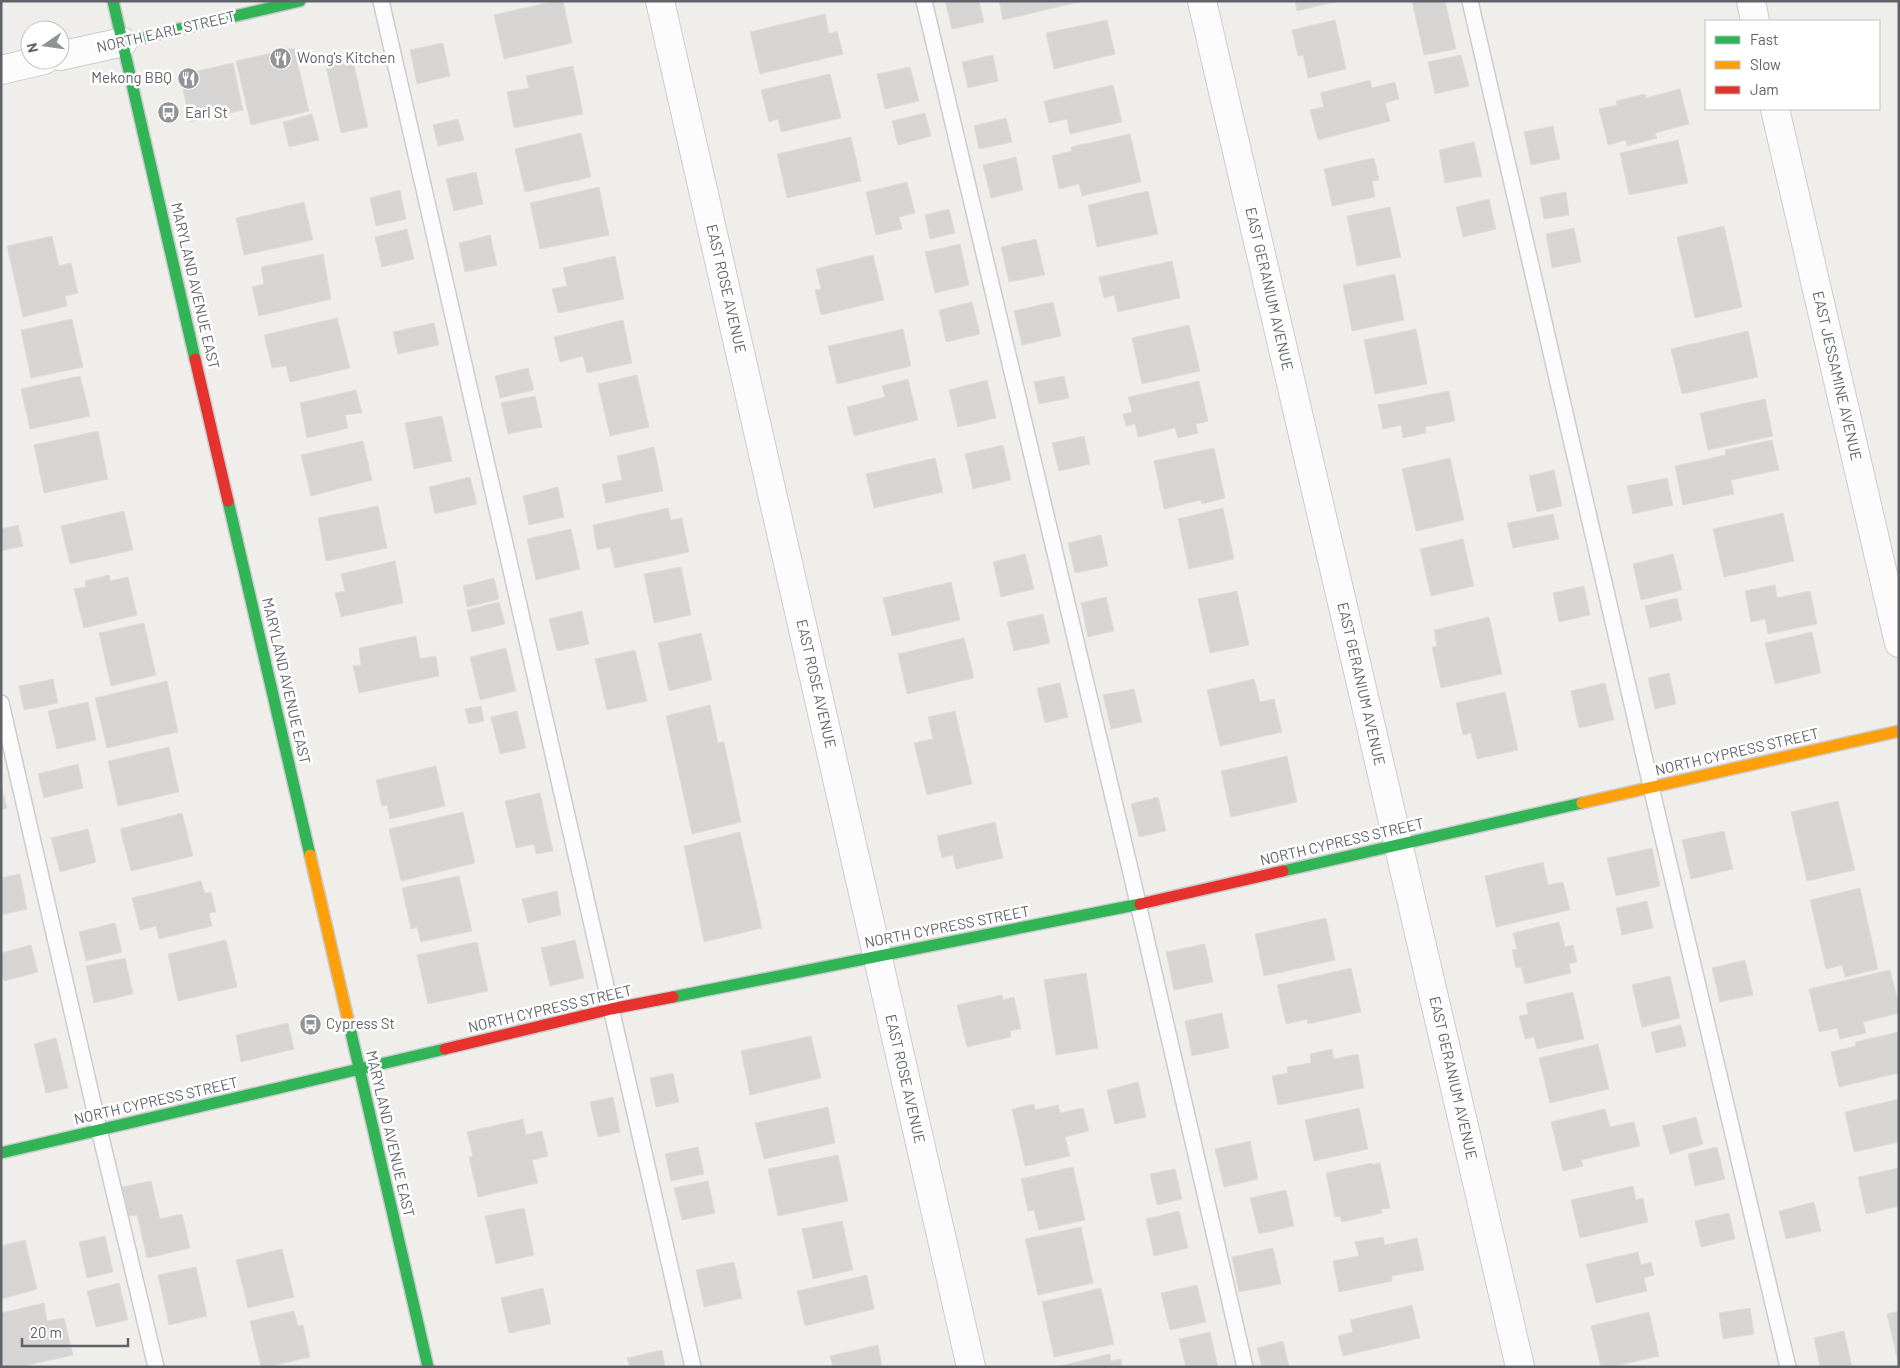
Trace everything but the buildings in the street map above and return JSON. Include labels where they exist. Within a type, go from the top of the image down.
[{"type":"street","name":"MARYLAND AVENUE EAST","points":[[113,1],[428,1367]]},
{"type":"street","name":"NORTH EARL STREET","points":[[70,54],[123,42],[253,6],[300,1]]},
{"type":"street","name":"EAST ROSE AVENUE","points":[[660,1],[970,1367]]},
{"type":"street","name":"EAST GERANIUM AVENUE","points":[[1202,1],[1520,1367]]},
{"type":"street","points":[[1751,1],[1755,20]]},
{"type":"street","points":[[1,70],[20,66]]},
{"type":"street","name":"EAST JESSAMINE AVENUE","points":[[1776,110],[1899,643]]},
{"type":"street","name":"NORTH CYPRESS STREET","points":[[1,1153],[360,1070],[611,1009],[1138,904],[1899,731]]},
{"type":"lane","points":[[381,1],[694,1367]]},
{"type":"lane","points":[[924,1],[1138,904],[1245,1367]]},
{"type":"lane","points":[[1470,1],[1788,1367]]},
{"type":"lane","points":[[1,703],[156,1367]]},
{"type":"traffic: fast","points":[[113,1],[195,359]]},
{"type":"traffic: fast","points":[[123,42],[300,1]]},
{"type":"traffic: fast","points":[[228,501],[310,855]]},
{"type":"traffic: fast","points":[[1283,871],[1582,803]]},
{"type":"traffic: fast","points":[[673,997],[1140,904]]},
{"type":"traffic: fast","points":[[349,1024],[428,1367]]},
{"type":"traffic: fast","points":[[1,1153],[445,1049]]},
{"type":"traffic: slow","points":[[1582,803],[1899,731]]},
{"type":"traffic: slow","points":[[310,855],[349,1024]]},
{"type":"traffic: jam","points":[[195,359],[228,501]]},
{"type":"traffic: jam","points":[[1140,904],[1283,871]]},
{"type":"traffic: jam","points":[[445,1049],[611,1009],[673,997]]},
{"type":"place","name":"Wong's Kitchen","points":[[281,58]]},
{"type":"place","name":"Mekong BBQ","points":[[188,78]]},
{"type":"place","name":"Earl St","points":[[169,113]]},
{"type":"place","name":"Cypress St","points":[[310,1024]]}]
